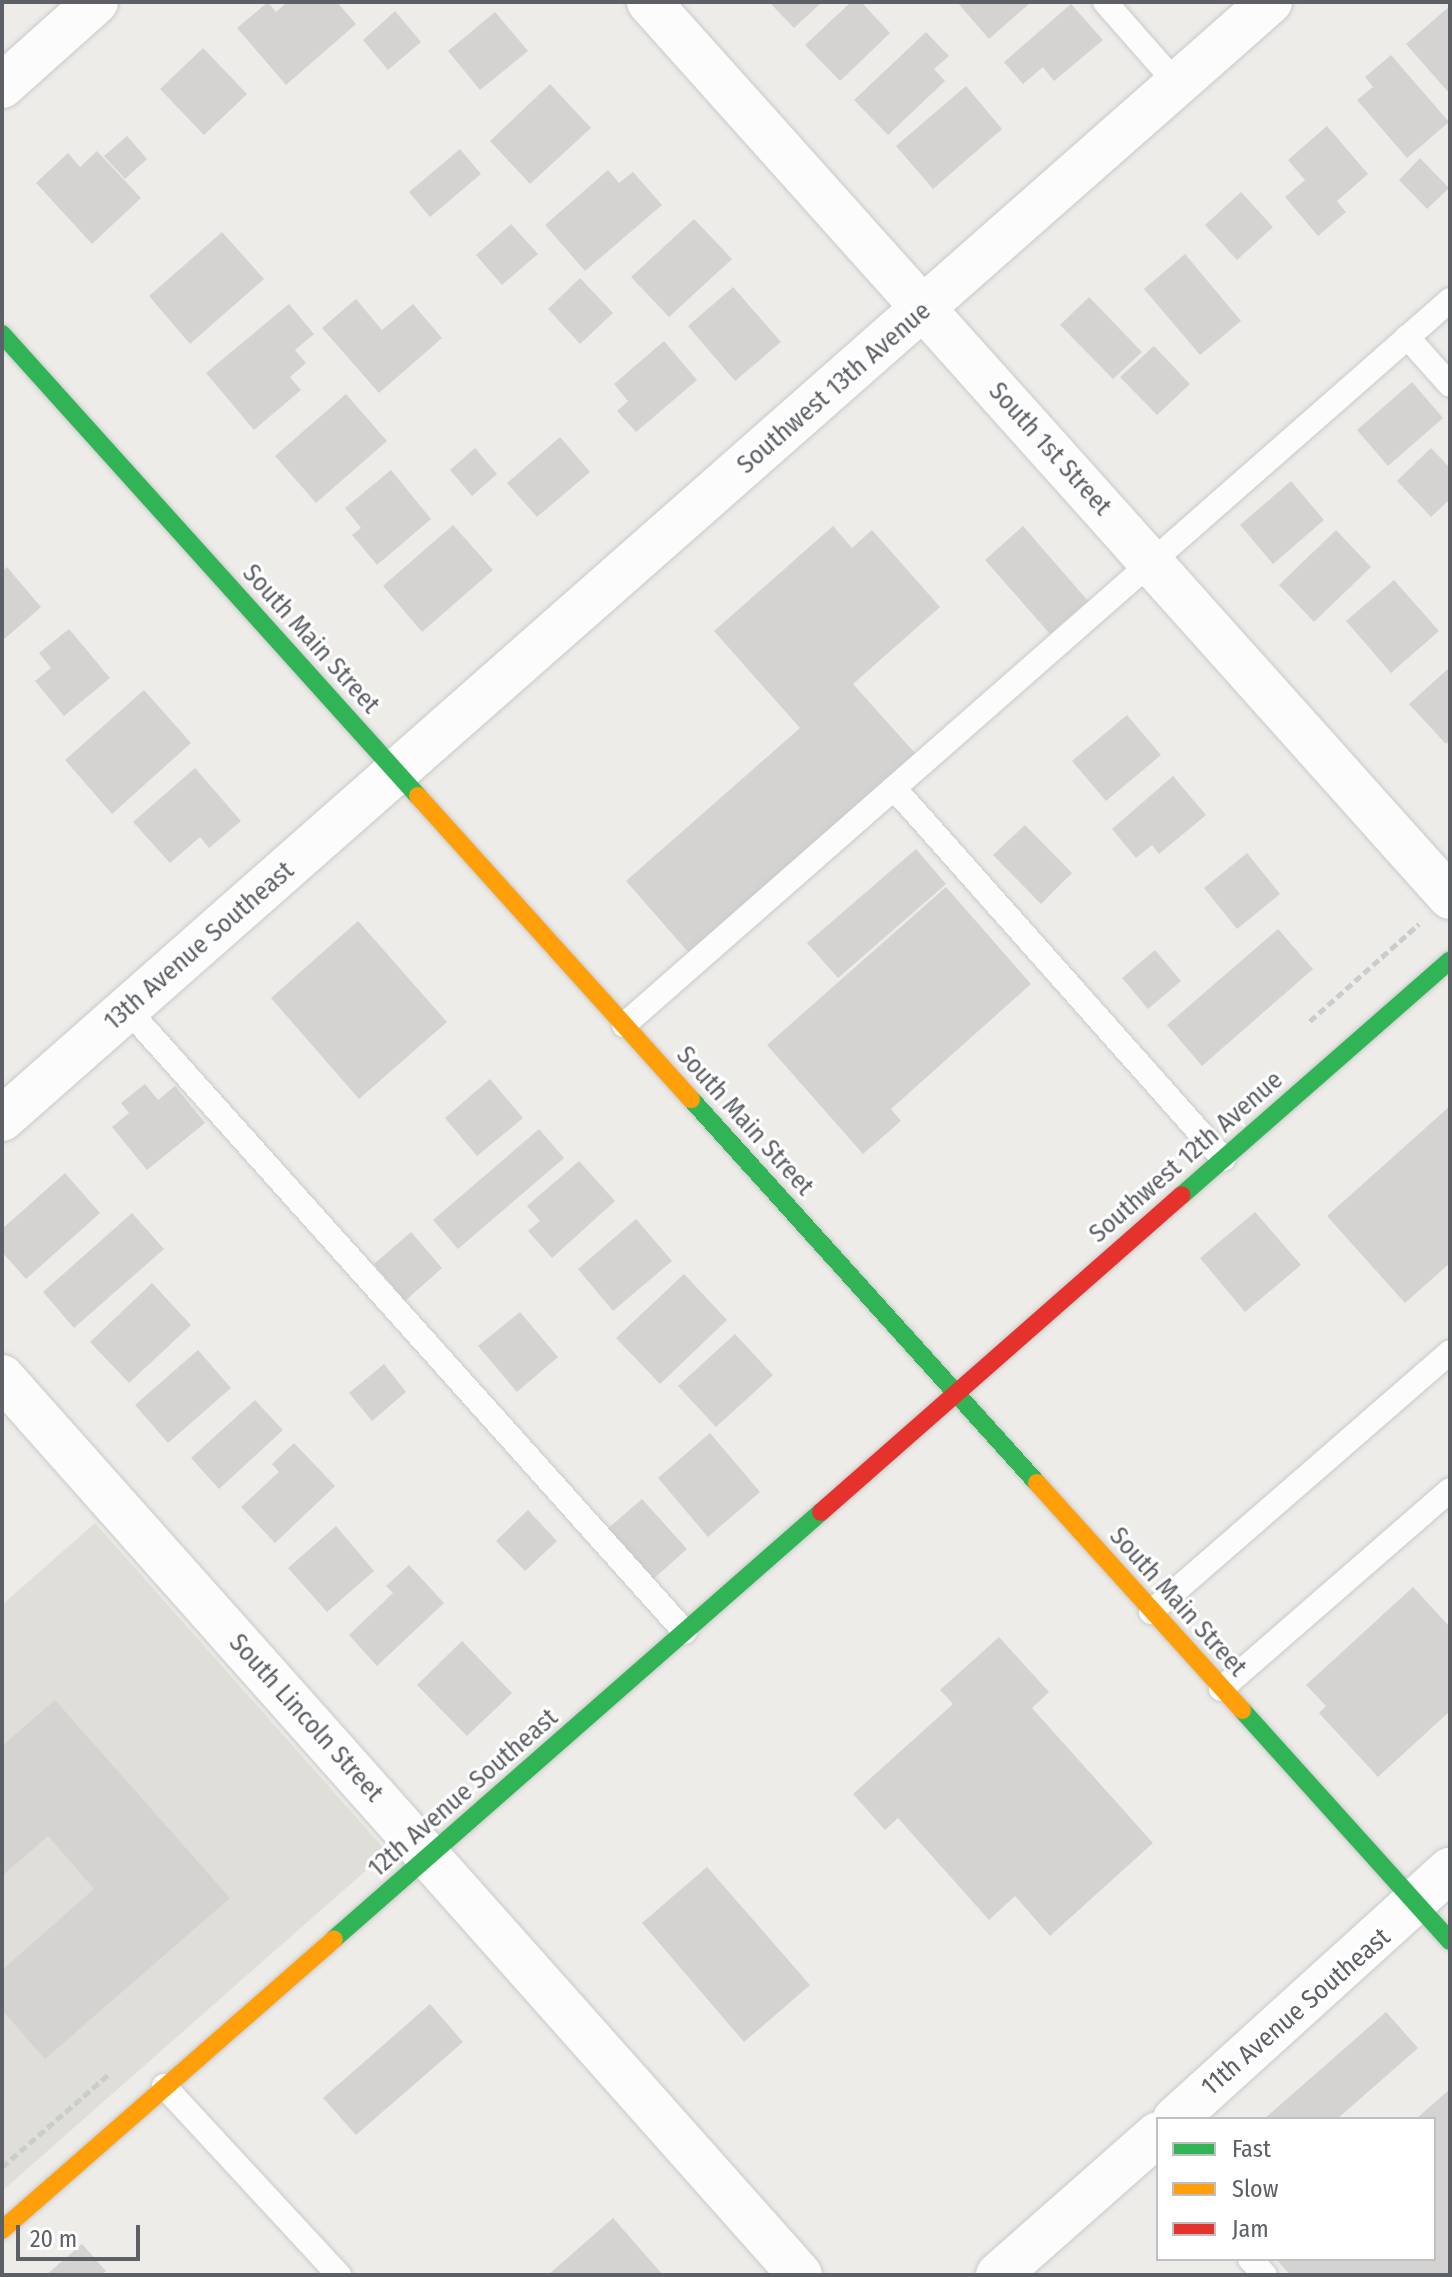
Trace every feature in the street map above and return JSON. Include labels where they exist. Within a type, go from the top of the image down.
[{"type":"street","points":[[2,86],[96,2]]},
{"type":"street","name":"South 1st Street","points":[[649,2],[1450,897]]},
{"type":"street","name":"Southwest 13th Avenue","points":[[396,773],[1270,2]]},
{"type":"street","name":"South Main Street","points":[[2,334],[1450,1941]]},
{"type":"street","name":"13th Avenue Southeast","points":[[2,1119],[396,773]]},
{"type":"street","name":"Southwest 12th Avenue","points":[[956,1393],[1450,960]]},
{"type":"street","name":"South Lincoln Street","points":[[2,1377],[800,2275]]},
{"type":"street","name":"12th Avenue Southeast","points":[[2,2230],[956,1393]]},
{"type":"street","name":"11th Avenue Southeast","points":[[1183,2117],[1418,1905],[1450,1870]]},
{"type":"street","name":"11th Avenue Southeast","points":[[998,2275],[1156,2142]]},
{"type":"lane","points":[[1105,2],[1177,84]]},
{"type":"lane","points":[[624,1025],[1450,300]]},
{"type":"lane","points":[[1407,337],[1450,385]]},
{"type":"lane","points":[[894,788],[1223,1159]]},
{"type":"lane","points":[[127,1009],[685,1632]]},
{"type":"lane","points":[[1151,1612],[1450,1352]]},
{"type":"lane","points":[[1221,1689],[1450,1490]]},
{"type":"lane","points":[[164,2086],[339,2275]]},
{"type":"shaded area","points":[[95,1523],[387,1852],[2,2191],[2,1605]]},
{"type":"building","points":[[268,2],[276,12],[287,2],[337,2],[356,24],[286,85],[237,28]]},
{"type":"building","points":[[769,2],[822,2],[794,28]]},
{"type":"building","points":[[851,2],[861,2],[890,33],[840,81],[805,45]]},
{"type":"building","points":[[957,2],[1031,2],[989,39]]},
{"type":"building","points":[[1071,4],[1103,40],[1054,81],[1043,67],[1023,84],[1004,62]]},
{"type":"building","points":[[1450,6],[1450,94],[1406,44]]},
{"type":"building","points":[[395,11],[421,42],[388,70],[363,40]]},
{"type":"building","points":[[495,12],[528,51],[480,90],[448,51]]},
{"type":"building","points":[[926,32],[949,56],[934,69],[945,81],[888,135],[854,100]]},
{"type":"building","points":[[203,48],[247,94],[204,135],[160,89]]},
{"type":"building","points":[[1391,55],[1449,122],[1407,158],[1357,100],[1373,87],[1365,77]]},
{"type":"building","points":[[550,84],[591,128],[530,184],[490,141]]},
{"type":"building","points":[[966,86],[1002,129],[933,189],[896,146]]},
{"type":"building","points":[[1327,126],[1368,174],[1337,201],[1346,212],[1318,236],[1285,197],[1305,180],[1288,160]]},
{"type":"building","points":[[127,136],[147,159],[125,179],[104,156]]},
{"type":"building","points":[[460,149],[481,174],[430,217],[409,192]]},
{"type":"building","points":[[97,151],[141,198],[92,244],[36,183],[68,153],[80,167]]},
{"type":"building","points":[[1420,158],[1449,188],[1427,209],[1399,180]]},
{"type":"building","points":[[608,170],[619,183],[633,172],[662,205],[585,271],[545,225]]},
{"type":"building","points":[[1241,192],[1273,227],[1237,260],[1205,225]]},
{"type":"building","points":[[694,219],[732,259],[669,317],[631,277]]},
{"type":"building","points":[[511,224],[538,254],[502,285],[476,255]]},
{"type":"building","points":[[222,232],[264,279],[190,344],[149,296]]},
{"type":"building","points":[[1185,254],[1241,321],[1200,355],[1144,289]]},
{"type":"building","points":[[580,278],[613,313],[580,344],[548,309]]},
{"type":"building","points":[[733,287],[781,342],[735,381],[688,326]]},
{"type":"building","points":[[1089,297],[1142,352],[1113,379],[1060,325]]},
{"type":"building","points":[[356,299],[382,330],[413,304],[442,338],[379,393],[322,328]]},
{"type":"building","points":[[289,304],[314,334],[295,350],[306,363],[290,377],[301,390],[254,430],[206,373]]},
{"type":"building","points":[[664,341],[697,380],[636,432],[617,411],[628,401],[614,384]]},
{"type":"building","points":[[1154,346],[1190,384],[1157,415],[1120,377]]},
{"type":"building","points":[[1412,382],[1443,418],[1388,466],[1357,430]]},
{"type":"building","points":[[346,394],[387,441],[316,503],[275,456]]},
{"type":"building","points":[[560,437],[590,472],[537,517],[507,483]]},
{"type":"building","points":[[475,448],[497,474],[472,496],[450,470]]},
{"type":"building","points":[[1431,448],[1450,468],[1450,499],[1431,517],[1397,481]]},
{"type":"building","points":[[391,470],[431,519],[377,565],[352,535],[361,528],[345,508]]},
{"type":"building","points":[[1291,481],[1324,520],[1273,564],[1240,525]]},
{"type":"building","points":[[453,525],[493,570],[422,632],[383,586]]},
{"type":"building","points":[[833,526],[852,548],[872,530],[940,607],[853,684],[915,753],[689,953],[626,881],[800,728],[714,631]]},
{"type":"building","points":[[1023,526],[1088,601],[1050,634],[985,560]]},
{"type":"building","points":[[1336,530],[1371,567],[1314,622],[1279,585]]},
{"type":"building","points":[[7,567],[41,607],[2,641],[2,572]]},
{"type":"building","points":[[1394,580],[1439,631],[1391,673],[1346,621]]},
{"type":"building","points":[[69,629],[110,678],[64,716],[35,681],[51,668],[39,653]]},
{"type":"building","points":[[1450,667],[1450,740],[1446,744],[1409,704]]},
{"type":"building","points":[[144,690],[191,743],[112,814],[65,760]]},
{"type":"building","points":[[1127,715],[1161,755],[1106,801],[1072,761]]},
{"type":"building","points":[[195,768],[241,821],[209,848],[200,837],[170,863],[133,822]]},
{"type":"building","points":[[1173,776],[1206,815],[1159,854],[1152,845],[1136,858],[1112,829]]},
{"type":"building","points":[[1025,825],[1072,873],[1041,904],[993,855]]},
{"type":"building","points":[[916,849],[946,884],[838,978],[807,943]]},
{"type":"building","points":[[1247,853],[1280,894],[1237,929],[1204,888]]},
{"type":"building","points":[[946,887],[1031,984],[891,1109],[901,1121],[863,1154],[767,1045]]},
{"type":"building","points":[[358,921],[447,1022],[359,1099],[271,998]]},
{"type":"building","points":[[1278,929],[1313,969],[1202,1066],[1167,1025]]},
{"type":"building","points":[[1155,950],[1181,981],[1148,1009],[1122,978]]},
{"type":"building","points":[[490,1079],[523,1118],[477,1156],[445,1118]]},
{"type":"building","points":[[145,1084],[158,1100],[175,1086],[205,1123],[147,1170],[112,1127],[129,1113],[121,1103]]},
{"type":"building","points":[[1450,1106],[1450,1263],[1405,1303],[1327,1216]]},
{"type":"building","points":[[539,1129],[564,1158],[458,1249],[433,1220]]},
{"type":"building","points":[[579,1161],[615,1201],[552,1258],[528,1231],[540,1221],[527,1206]]},
{"type":"building","points":[[65,1173],[100,1213],[26,1279],[2,1252],[2,1229]]},
{"type":"building","points":[[1255,1212],[1301,1265],[1245,1312],[1200,1258]]},
{"type":"building","points":[[132,1213],[164,1249],[74,1328],[43,1292]]},
{"type":"building","points":[[636,1219],[672,1261],[613,1311],[578,1269]]},
{"type":"building","points":[[411,1232],[442,1268],[405,1301],[374,1264]]},
{"type":"building","points":[[684,1274],[727,1320],[660,1384],[616,1338]]},
{"type":"building","points":[[152,1283],[191,1325],[129,1383],[90,1342]]},
{"type":"building","points":[[520,1312],[558,1357],[517,1392],[478,1346]]},
{"type":"building","points":[[735,1334],[773,1375],[716,1427],[678,1386]]},
{"type":"building","points":[[198,1350],[231,1388],[168,1443],[135,1405]]},
{"type":"building","points":[[384,1364],[406,1392],[372,1421],[349,1393]]},
{"type":"building","points":[[255,1400],[283,1430],[219,1489],[191,1458]]},
{"type":"building","points":[[710,1433],[760,1492],[708,1537],[658,1478]]},
{"type":"building","points":[[294,1443],[335,1486],[275,1543],[241,1507],[279,1472],[272,1464]]},
{"type":"building","points":[[642,1499],[687,1549],[651,1581],[606,1530]]},
{"type":"building","points":[[528,1510],[557,1541],[525,1571],[496,1541]]},
{"type":"building","points":[[336,1526],[374,1571],[327,1612],[288,1568]]},
{"type":"building","points":[[409,1565],[444,1603],[377,1666],[349,1635],[393,1593],[386,1586]]},
{"type":"building","points":[[1413,1587],[1450,1627],[1450,1711],[1378,1777],[1319,1713],[1326,1706],[1306,1685]]},
{"type":"building","points":[[999,1637],[1049,1692],[1032,1708],[1153,1843],[1050,1936],[1015,1896],[989,1920],[898,1818],[885,1830],[853,1794],[953,1704],[940,1690]]},
{"type":"building","points":[[462,1641],[512,1693],[467,1736],[417,1685]]},
{"type":"building","points":[[55,1700],[230,1898],[45,2059],[2,2010],[2,1970],[94,1889],[48,1836],[2,1876],[2,1746]]},
{"type":"building","points":[[707,1867],[810,1985],[744,2042],[642,1923]]},
{"type":"building","points":[[430,2004],[463,2042],[356,2135],[323,2098]]},
{"type":"building","points":[[1386,2012],[1418,2048],[1339,2117],[1266,2117]]},
{"type":"building","points":[[1450,2089],[1450,2275],[1290,2275],[1278,2261],[1436,2261],[1436,2117],[1418,2117]]},
{"type":"building","points":[[613,2218],[663,2275],[548,2275]]},
{"type":"building","points":[[82,2244],[106,2271],[101,2275],[46,2275]]},
{"type":"traffic: fast","points":[[2,334],[418,796]]},
{"type":"traffic: fast","points":[[1182,1195],[1450,960]]},
{"type":"traffic: fast","points":[[691,1099],[1037,1483]]},
{"type":"traffic: fast","points":[[334,1939],[821,1512]]},
{"type":"traffic: fast","points":[[1242,1710],[1450,1941]]},
{"type":"traffic: slow","points":[[418,796],[691,1099]]},
{"type":"traffic: slow","points":[[1037,1483],[1242,1710]]},
{"type":"traffic: slow","points":[[2,2230],[334,1939]]},
{"type":"traffic: jam","points":[[821,1512],[1182,1195]]}]
